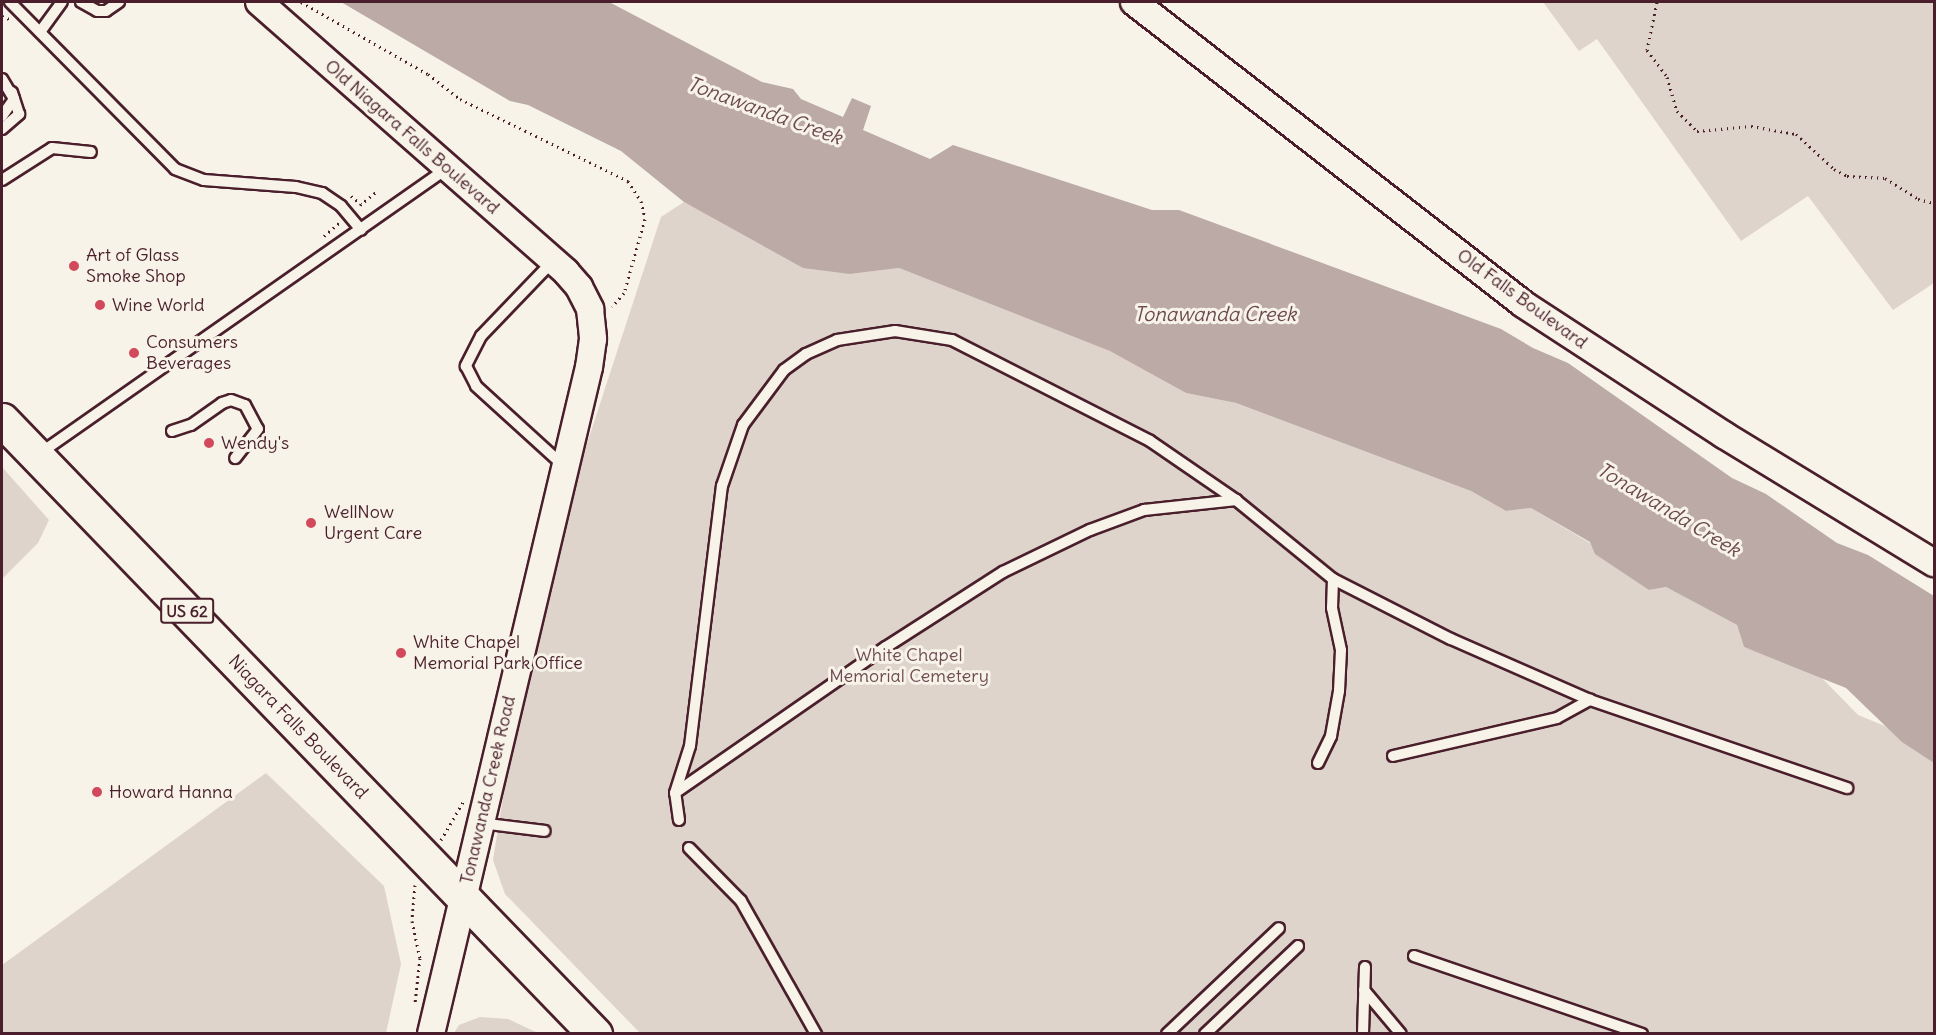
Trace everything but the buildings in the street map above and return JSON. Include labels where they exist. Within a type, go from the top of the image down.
[{"type":"main road","name":"Niagara Falls Boulevard","points":[[2,420],[595,1034]]},
{"type":"street","name":"Old Niagara Falls Boulevard","points":[[259,2],[560,266]]},
{"type":"street","name":"Old Falls Boulevard","points":[[1134,2],[1523,304],[1841,508],[1935,562]]},
{"type":"street","name":"Tonawanda Creek Road","points":[[430,1034],[593,339],[585,296],[560,266]]},
{"type":"lane","points":[[10,2],[175,169],[222,182],[310,189],[332,198],[361,230]]},
{"type":"lane","points":[[40,32],[62,2]]},
{"type":"lane","points":[[81,2],[97,11],[106,11],[119,2]]},
{"type":"lane","points":[[2,79],[12,92],[20,114],[2,129]]},
{"type":"lane","points":[[2,116],[12,104],[12,92]]},
{"type":"lane","points":[[2,180],[52,148],[91,152]]},
{"type":"lane","points":[[36,456],[448,168]]},
{"type":"lane","points":[[560,266],[481,336],[466,366],[476,386],[564,466]]},
{"type":"lane","points":[[679,820],[675,793],[690,746],[723,486],[743,425],[784,370],[807,354],[837,340],[895,331],[952,340],[1150,441],[1236,500],[1333,579],[1451,639],[1590,700],[1848,788]]},
{"type":"lane","points":[[172,431],[191,425],[222,403],[239,402],[250,411],[258,429],[235,458]]},
{"type":"lane","points":[[675,793],[886,647],[1003,572],[1090,530],[1144,510],[1236,500]]},
{"type":"lane","points":[[1318,763],[1330,736],[1339,691],[1341,650],[1332,608],[1333,579]]},
{"type":"lane","points":[[1394,756],[1557,718],[1590,700]]},
{"type":"lane","points":[[480,824],[545,831]]},
{"type":"lane","points":[[689,848],[741,901],[816,1034]]},
{"type":"lane","points":[[1167,1034],[1279,928]]},
{"type":"lane","points":[[1205,1034],[1298,946]]},
{"type":"lane","points":[[1414,956],[1642,1034]]},
{"type":"lane","points":[[1363,1034],[1365,967]]},
{"type":"lane","points":[[1364,990],[1401,1034]]},
{"type":"path","points":[[301,2],[428,74],[460,99],[628,181],[641,201],[645,219],[624,293],[606,313]]},
{"type":"path","points":[[1657,2],[1647,50],[1667,77],[1677,111],[1697,131],[1751,126],[1797,134],[1834,169],[1847,176],[1886,178],[1918,199],[1935,203]]},
{"type":"path","points":[[357,209],[377,191]]},
{"type":"path","points":[[414,1006],[420,958],[412,921],[415,884]]},
{"type":"green space","points":[[1543,2],[1934,2],[1934,283],[1893,310],[1808,196],[1741,241],[1597,39],[1579,51]]},
{"type":"green space","name":"White Chapel Memorial Cemetery","points":[[684,202],[727,224],[850,274],[899,268],[1111,351],[1186,393],[1236,403],[1471,491],[1506,511],[1531,508],[1590,543],[1649,590],[1666,587],[1737,625],[1744,647],[1820,676],[1858,715],[1885,726],[1934,763],[1934,1033],[640,1033],[505,894],[493,860],[511,748],[580,465],[661,217]]},
{"type":"green space","points":[[2,467],[49,520],[38,543],[2,579]]},
{"type":"green space","points":[[266,773],[384,886],[401,964],[386,1033],[2,1033],[2,965]]},
{"type":"green space","points":[[480,1017],[508,1019],[538,1033],[454,1033],[459,1025]]},
{"type":"water","name":"Tonawanda Creek","points":[[341,2],[609,2],[762,82],[793,89],[801,99],[843,117],[852,98],[871,106],[863,130],[930,159],[953,145],[1152,210],[1179,210],[1501,329],[1533,348],[1568,363],[1732,478],[1766,494],[1837,543],[1868,555],[1934,596],[1934,763],[1902,742],[1846,688],[1744,647],[1737,625],[1666,587],[1649,590],[1595,554],[1590,542],[1531,508],[1506,511],[1471,491],[1236,403],[1186,393],[1110,351],[899,268],[850,274],[803,268],[684,202],[621,151],[528,105],[510,101]]},
{"type":"place","name":"Art of Glass Smoke Shop","points":[[74,266]]},
{"type":"place","name":"Wine World","points":[[100,305]]},
{"type":"place","name":"Consumers Beverages","points":[[134,353]]},
{"type":"place","name":"Wendy's","points":[[209,443]]},
{"type":"place","name":"WellNow Urgent Care","points":[[311,523]]},
{"type":"place","name":"White Chapel Memorial Park Office","points":[[401,653]]},
{"type":"place","name":"Howard Hanna","points":[[97,792]]}]
